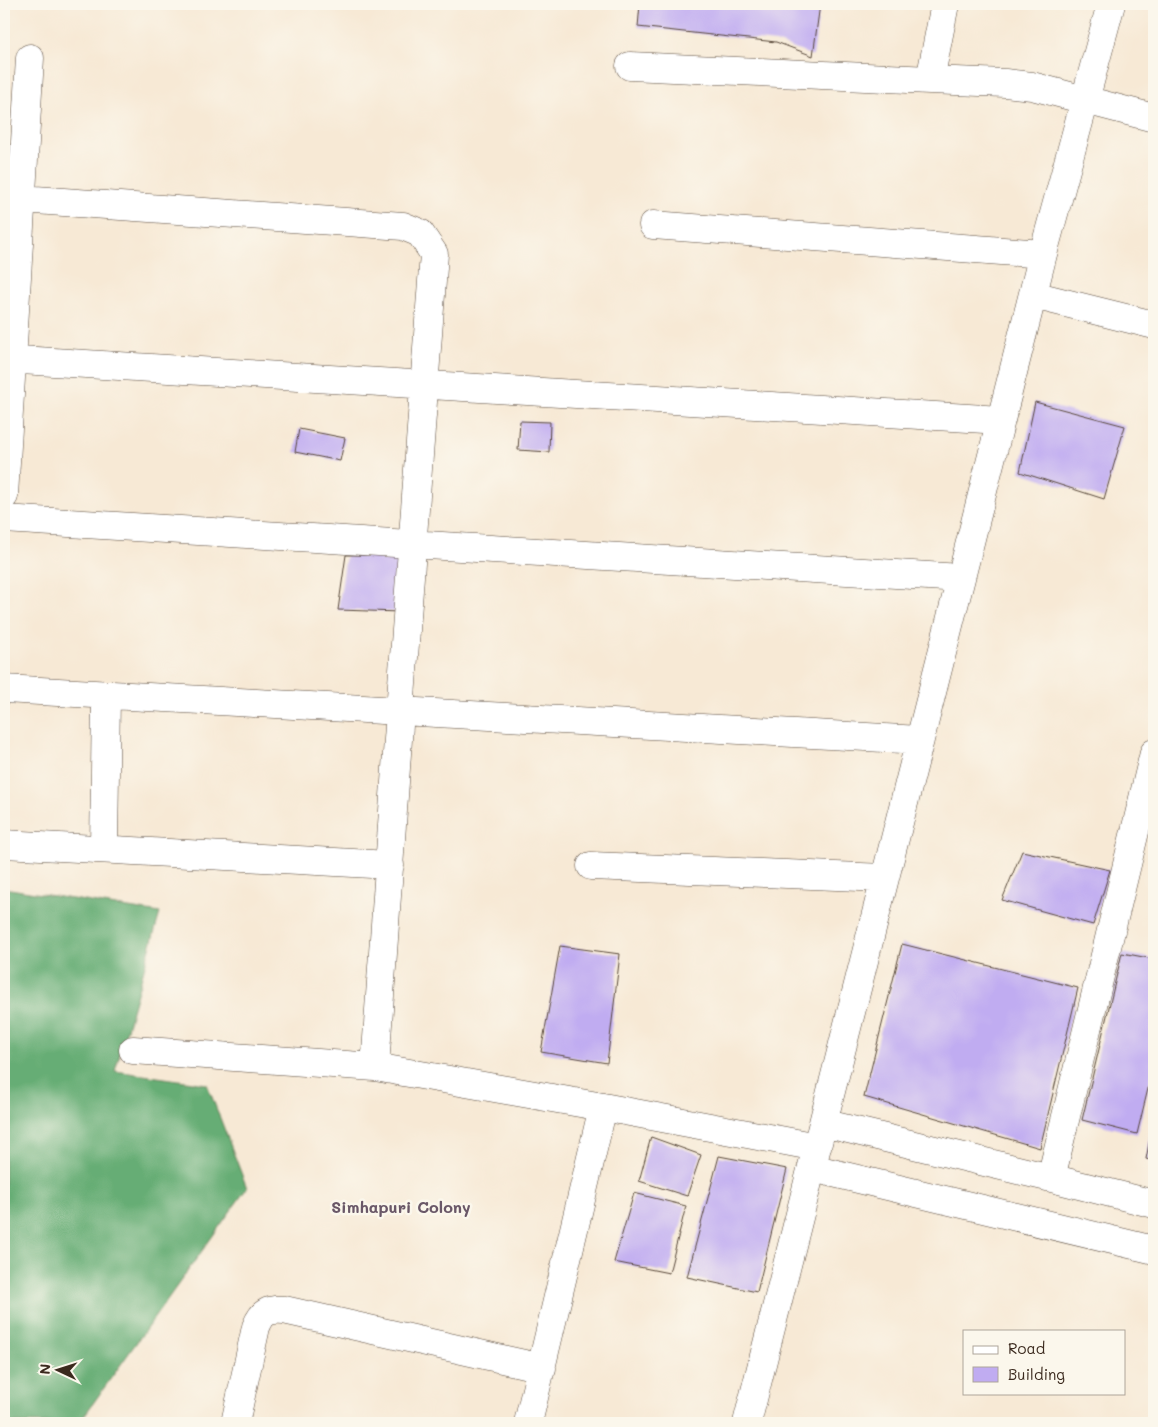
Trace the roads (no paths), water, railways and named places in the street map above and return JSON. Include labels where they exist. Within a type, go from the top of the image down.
[{"type":"street","points":[[930,80],[945,4]]},
{"type":"street","points":[[747,1423],[1043,254],[1111,4]]},
{"type":"street","points":[[4,496],[8,359],[30,58]]},
{"type":"street","points":[[630,66],[1005,83],[1032,86],[1154,118]]},
{"type":"street","points":[[21,199],[403,226],[420,233],[434,254],[376,1067]]},
{"type":"street","points":[[653,225],[1043,254]]},
{"type":"street","points":[[1033,295],[1154,325]]},
{"type":"street","points":[[8,359],[1001,420]]},
{"type":"street","points":[[4,519],[962,578]]},
{"type":"street","points":[[4,689],[920,740]]},
{"type":"street","points":[[104,850],[106,694]]},
{"type":"street","points":[[1051,1178],[1154,753]]},
{"type":"street","points":[[4,844],[390,865]]},
{"type":"street","points":[[591,866],[885,878]]},
{"type":"street","points":[[133,1050],[376,1067],[817,1146],[1051,1178],[1154,1204]]},
{"type":"street","points":[[528,1423],[603,1107]]},
{"type":"street","points":[[817,1146],[1154,1250]]},
{"type":"street","points":[[235,1423],[256,1327],[260,1317],[272,1310],[284,1310],[542,1368]]},
{"type":"district","name":"Simhapuri Colony","points":[[401,1206]]}]
